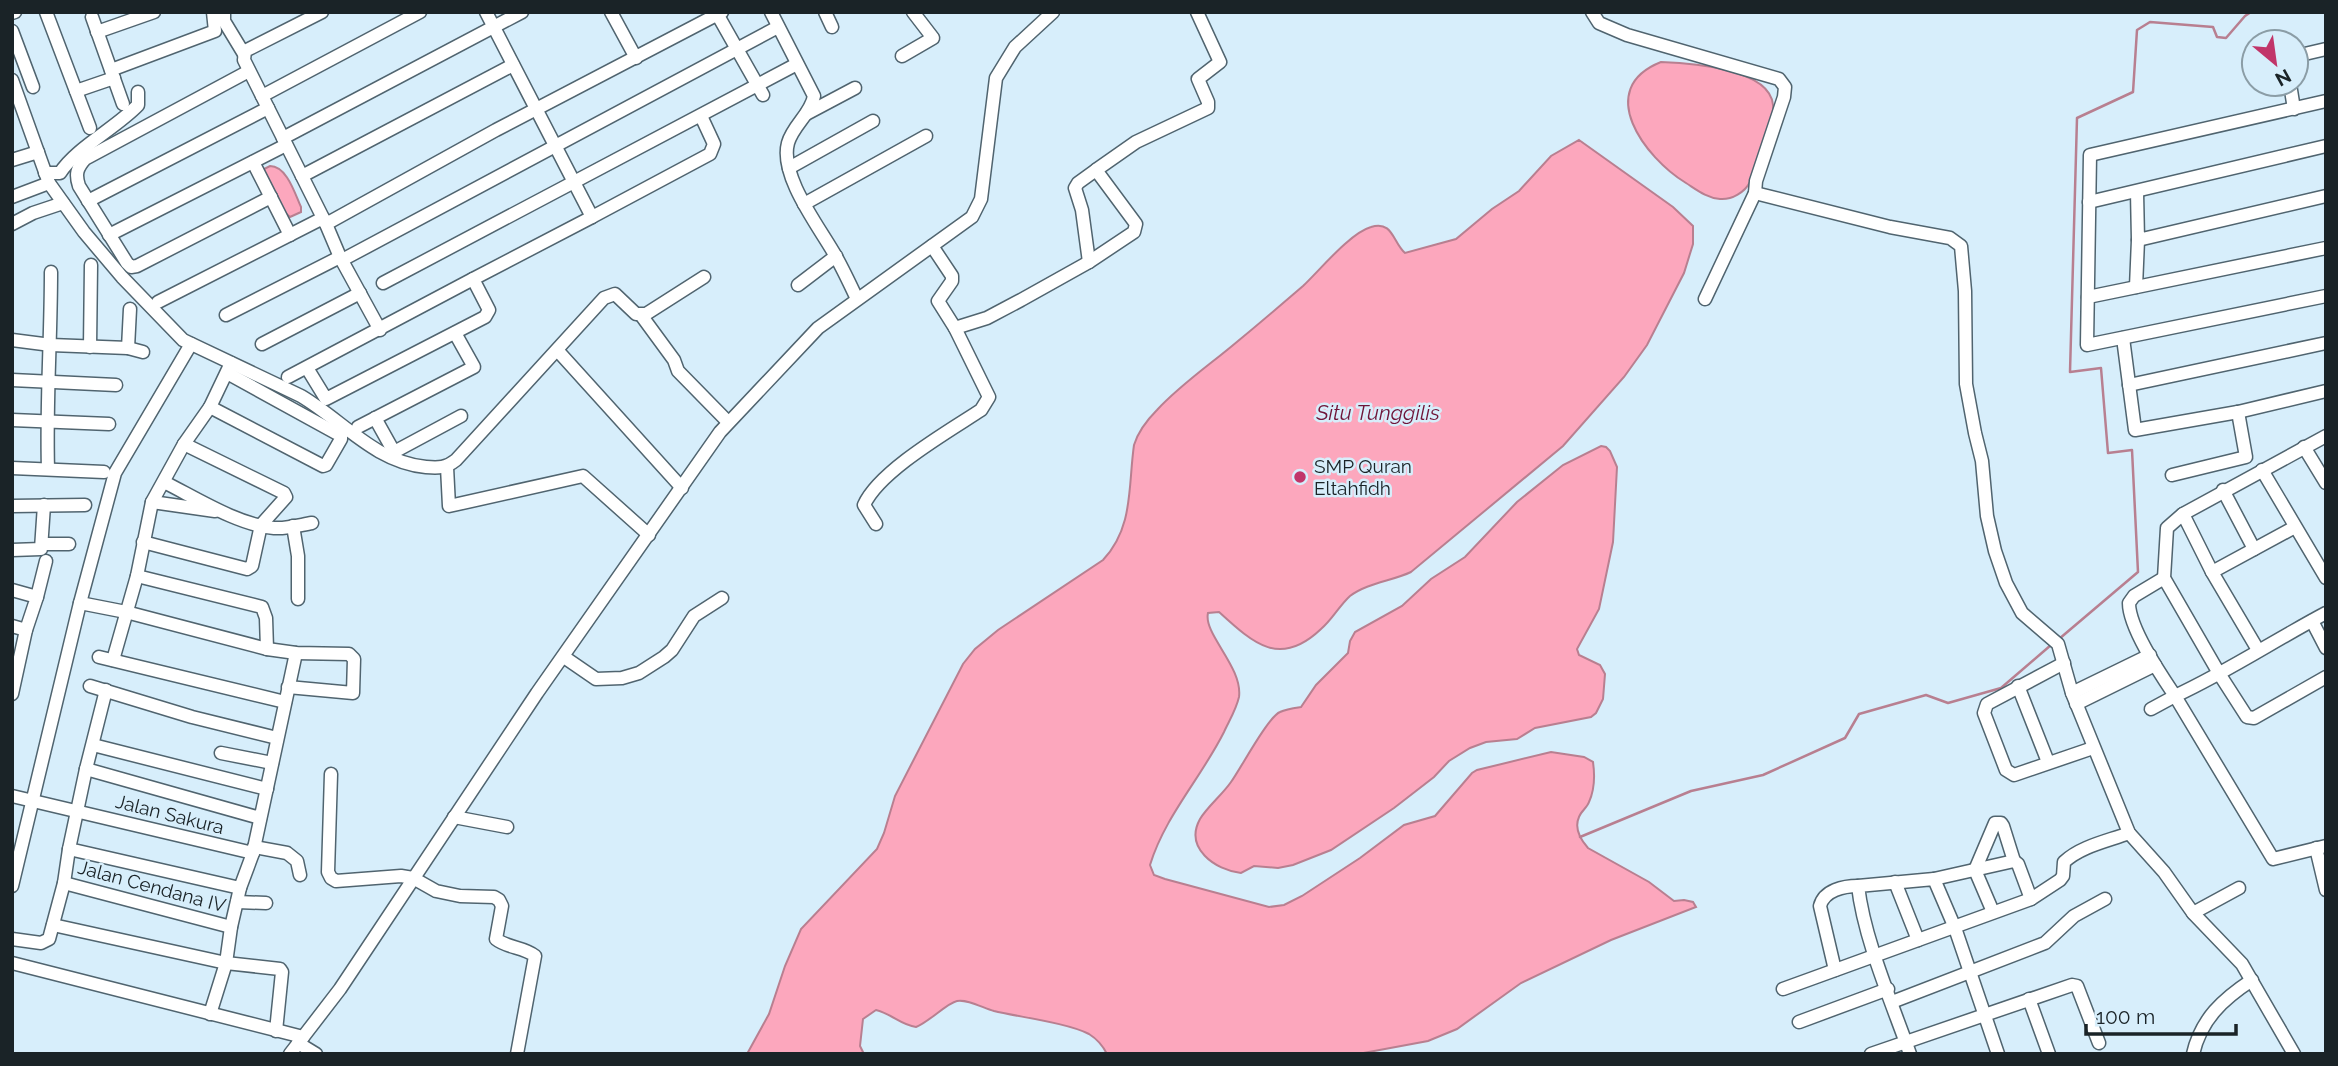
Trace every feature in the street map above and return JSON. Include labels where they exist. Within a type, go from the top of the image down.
[{"type":"street","points":[[46,12],[90,128]]},
{"type":"street","points":[[97,32],[154,12]]},
{"type":"street","points":[[76,91],[215,31],[213,12]]},
{"type":"street","points":[[225,12],[224,21],[244,54],[249,71],[341,258],[380,330]]},
{"type":"street","points":[[244,54],[245,51],[322,12]]},
{"type":"street","points":[[88,201],[420,12]]},
{"type":"street","points":[[486,12],[592,217]]},
{"type":"street","points":[[109,235],[253,162],[522,12]]},
{"type":"street","points":[[771,12],[814,96],[789,141],[789,168],[804,204],[836,256],[858,299]]},
{"type":"street","points":[[825,12],[832,27]]},
{"type":"street","points":[[902,56],[933,38],[913,12]]},
{"type":"street","points":[[297,1045],[354,968],[454,817],[728,422],[818,328],[972,218],[981,199],[996,78],[1014,47],[1053,12]]},
{"type":"street","points":[[1089,262],[1082,210],[1075,188],[1078,183],[1136,142],[1208,108],[1198,79],[1220,63],[1220,60],[1197,12]]},
{"type":"street","points":[[1592,12],[1599,23],[1627,35],[1761,73],[1783,82],[1785,87],[1756,181],[1755,193],[1704,299]]},
{"type":"street","points":[[613,13],[636,58]]},
{"type":"street","points":[[158,302],[290,235],[324,221],[718,13],[760,90]]},
{"type":"street","points":[[92,17],[123,104]]},
{"type":"street","points":[[226,315],[556,146],[778,27]]},
{"type":"street","points":[[12,31],[33,87]]},
{"type":"street","points":[[383,283],[701,116],[760,90],[797,64]]},
{"type":"street","points":[[302,176],[513,65]]},
{"type":"street","points":[[249,71],[85,159],[78,167],[76,176],[88,201],[131,267],[271,197]]},
{"type":"street","points":[[12,80],[19,114],[38,152],[47,178],[63,203],[122,277],[183,340],[339,434],[341,439],[323,466],[210,407]]},
{"type":"street","points":[[806,114],[855,88]]},
{"type":"street","points":[[12,197],[60,173],[138,105],[138,92]]},
{"type":"street","points":[[2292,98],[2294,109]]},
{"type":"street","points":[[2326,101],[2090,155],[2087,345],[2326,296]]},
{"type":"street","points":[[288,377],[710,154],[714,144],[701,116]]},
{"type":"street","points":[[789,168],[873,121]]},
{"type":"street","points":[[804,204],[926,136]]},
{"type":"street","points":[[2090,202],[2326,146]]},
{"type":"street","points":[[12,160],[38,152]]},
{"type":"street","points":[[253,162],[290,235]]},
{"type":"street","points":[[955,328],[987,318],[1089,262],[1134,232],[1137,226],[1096,170]]},
{"type":"street","points":[[2136,287],[2137,192]]},
{"type":"street","points":[[1755,193],[1890,227],[1950,238],[1961,246],[1965,291],[1966,384],[1982,461],[1987,516],[2006,583],[2022,613],[2053,641],[2064,663],[2074,699],[2129,833],[2164,872],[2193,913],[2242,964],[2294,1054]]},
{"type":"street","points":[[2138,240],[2326,196]]},
{"type":"street","points":[[12,224],[33,213],[63,203]]},
{"type":"street","points":[[876,524],[864,505],[874,488],[908,460],[981,410],[989,397],[955,328],[938,301],[952,281],[952,276],[932,246]]},
{"type":"street","points":[[2088,298],[2326,248]]},
{"type":"street","points":[[798,285],[836,256]]},
{"type":"street","points":[[90,347],[91,265]]},
{"type":"street","points":[[48,469],[46,422],[51,345],[51,272]]},
{"type":"street","points":[[641,315],[704,277]]},
{"type":"street","points":[[307,368],[326,399],[455,333],[489,314],[472,279]]},
{"type":"street","points":[[262,344],[360,293]]},
{"type":"street","points":[[229,368],[316,404],[354,436],[391,459],[409,466],[447,467],[523,384],[558,351],[604,298],[610,295],[619,297],[636,314],[641,315],[674,360],[678,371],[728,422]]},
{"type":"street","points":[[128,348],[130,309]]},
{"type":"street","points":[[358,427],[474,367],[455,333]]},
{"type":"street","points":[[2123,338],[2135,430],[2238,412],[2326,391]]},
{"type":"street","points":[[12,340],[51,345],[128,348],[143,352]]},
{"type":"street","points":[[2129,384],[2326,343]]},
{"type":"street","points":[[12,886],[80,603],[115,473],[191,344]]},
{"type":"street","points":[[558,351],[682,488]]},
{"type":"street","points":[[113,660],[137,576],[152,502],[184,444],[210,407],[229,368]]},
{"type":"street","points":[[12,380],[117,385]]},
{"type":"street","points":[[2172,475],[2246,457],[2238,412]]},
{"type":"street","points":[[375,418],[394,452],[461,416]]},
{"type":"street","points":[[12,420],[109,424]]},
{"type":"street","points":[[2326,436],[2223,490],[2183,514],[2167,528],[2164,578],[2220,675],[2250,719],[2326,677]]},
{"type":"street","points":[[143,542],[247,569],[252,566],[261,526],[286,497],[284,493],[184,444]]},
{"type":"street","points":[[2304,447],[2326,483]]},
{"type":"street","points":[[447,467],[449,506],[583,476],[649,535]]},
{"type":"street","points":[[12,468],[104,472]]},
{"type":"street","points":[[2262,470],[2295,527],[2322,562],[2326,578]]},
{"type":"street","points":[[164,482],[226,513],[261,526],[274,528],[312,523]]},
{"type":"street","points":[[2223,490],[2254,549]]},
{"type":"street","points":[[152,502],[226,513]]},
{"type":"street","points":[[12,550],[40,550],[44,505]]},
{"type":"street","points":[[12,506],[85,505]]},
{"type":"street","points":[[2183,514],[2212,572],[2258,650]]},
{"type":"street","points":[[293,526],[298,556],[298,599]]},
{"type":"street","points":[[2212,572],[2295,527]]},
{"type":"street","points":[[42,544],[69,544]]},
{"type":"street","points":[[12,694],[14,675],[46,561]]},
{"type":"street","points":[[137,576],[262,607],[267,618],[267,649]]},
{"type":"street","points":[[2164,578],[2134,596],[2129,603],[2131,615],[2152,660],[2273,859],[2321,847],[2326,890]]},
{"type":"street","points":[[12,590],[37,597]]},
{"type":"street","points":[[564,657],[596,679],[622,678],[639,673],[672,650],[694,616],[722,598]]},
{"type":"street","points":[[80,603],[126,612],[267,649],[296,653],[351,654],[354,659],[354,691],[350,694],[288,687]]},
{"type":"street","points":[[2151,709],[2220,675],[2258,650],[2326,613]]},
{"type":"street","points":[[2312,621],[2326,648]]},
{"type":"street","points":[[12,626],[26,630]]},
{"type":"street","points":[[210,1014],[226,963],[231,926],[253,850],[296,653]]},
{"type":"street","points":[[99,657],[285,702]]},
{"type":"street","points":[[2074,699],[2152,660]]},
{"type":"street","points":[[2064,663],[1987,704],[1984,713],[2006,770],[2014,775],[2093,748]]},
{"type":"street","points":[[90,686],[192,717],[277,738]]},
{"type":"street","points":[[2018,686],[2048,762]]},
{"type":"street","points":[[12,939],[46,942],[50,936],[106,690]]},
{"type":"street","points":[[93,745],[267,789]]},
{"type":"street","points":[[221,753],[272,763]]},
{"type":"street","points":[[86,769],[260,818]]},
{"type":"street","points":[[331,774],[328,872],[331,878],[337,881],[381,875],[413,878],[436,891],[460,896],[497,898],[502,906],[496,939],[534,954],[517,1054]]},
{"type":"street","name":"Jalan Sakura","points":[[12,796],[253,850],[288,853],[297,861],[300,875]]},
{"type":"street","points":[[454,817],[507,827]]},
{"type":"street","points":[[1993,912],[1975,870],[1993,824],[1998,822],[2006,834],[2014,861],[2018,864],[2031,899]]},
{"type":"street","points":[[1783,989],[2031,899],[2060,880],[2067,859],[2087,848],[2129,833]]},
{"type":"street","points":[[69,849],[266,903]]},
{"type":"street","points":[[1835,970],[1820,906],[1825,895],[1846,887],[1934,879],[2014,861]]},
{"type":"street","points":[[1934,879],[1955,928],[1996,1053]]},
{"type":"street","points":[[1895,882],[1919,940]]},
{"type":"street","name":"Jalan Cendana IV","points":[[64,883],[231,926]]},
{"type":"street","points":[[1858,886],[1860,902],[1876,955],[1908,1048]]},
{"type":"street","points":[[2193,913],[2239,888]]},
{"type":"street","points":[[1892,1002],[2045,943],[2074,916],[2105,900]]},
{"type":"street","points":[[53,925],[226,963],[281,970],[276,1031]]},
{"type":"street","points":[[12,963],[276,1031],[316,1054]]},
{"type":"street","points":[[2193,1054],[2207,1018],[2232,993],[2252,980]]},
{"type":"street","points":[[1871,1054],[1908,1048],[1984,1014],[2072,985],[2077,986],[2099,1043]]},
{"type":"street","points":[[1799,1022],[1888,989]]},
{"type":"street","points":[[2029,999],[2049,1054]]},
{"type":"water","points":[[1661,62],[1708,66],[1744,75],[1768,93],[1773,105],[1769,133],[1750,182],[1738,195],[1720,199],[1702,193],[1670,172],[1642,141],[1628,106],[1630,89],[1641,74]]},
{"type":"water","name":"Situ Tunggilis","points":[[1579,140],[1673,207],[1693,226],[1693,244],[1684,273],[1647,345],[1624,377],[1563,446],[1411,572],[1364,588],[1350,596],[1325,625],[1306,641],[1293,647],[1268,647],[1244,634],[1219,612],[1208,613],[1211,631],[1235,674],[1239,697],[1215,749],[1165,830],[1150,865],[1154,875],[1165,879],[1269,907],[1284,905],[1360,858],[1404,825],[1435,816],[1477,770],[1551,752],[1584,757],[1593,762],[1592,792],[1577,825],[1588,848],[1649,882],[1674,901],[1693,902],[1696,907],[1611,940],[1521,983],[1457,1029],[1428,1041],[1358,1054],[1107,1054],[1095,1038],[1080,1030],[994,1011],[971,1002],[957,1001],[916,1027],[876,1010],[863,1019],[860,1046],[864,1054],[747,1054],[769,1014],[801,929],[877,849],[895,796],[963,664],[975,649],[998,630],[1103,560],[1113,547],[1125,520],[1134,445],[1140,431],[1153,414],[1186,383],[1303,286],[1354,236],[1371,227],[1384,227],[1405,253],[1456,239],[1519,191],[1551,156]]},
{"type":"water","points":[[270,166],[276,167],[286,176],[301,212],[290,217],[283,211],[262,170]]},
{"type":"water","points":[[1601,446],[1610,451],[1617,467],[1613,542],[1599,609],[1577,649],[1579,655],[1600,665],[1605,674],[1603,699],[1596,713],[1591,717],[1535,728],[1517,739],[1486,742],[1470,748],[1449,761],[1434,777],[1394,808],[1331,850],[1293,865],[1278,868],[1254,866],[1241,873],[1221,867],[1205,856],[1196,839],[1200,819],[1231,782],[1269,723],[1280,712],[1301,707],[1316,685],[1348,653],[1355,632],[1402,606],[1431,579],[1465,557],[1517,502],[1563,465]]},
{"type":"waterway","points":[[2059,639],[2138,572],[2132,450],[2108,453],[2101,368],[2070,372],[2077,118],[2133,92],[2137,30],[2150,22],[2213,27],[2217,37],[2226,38],[2251,12]]},
{"type":"waterway","points":[[1580,837],[1691,791],[1763,775],[1845,738],[1859,714],[1926,695],[1948,703],[2001,688],[2051,645]]},
{"type":"place","name":"SMP Quran Eltahfidh","points":[[1300,477]]}]
